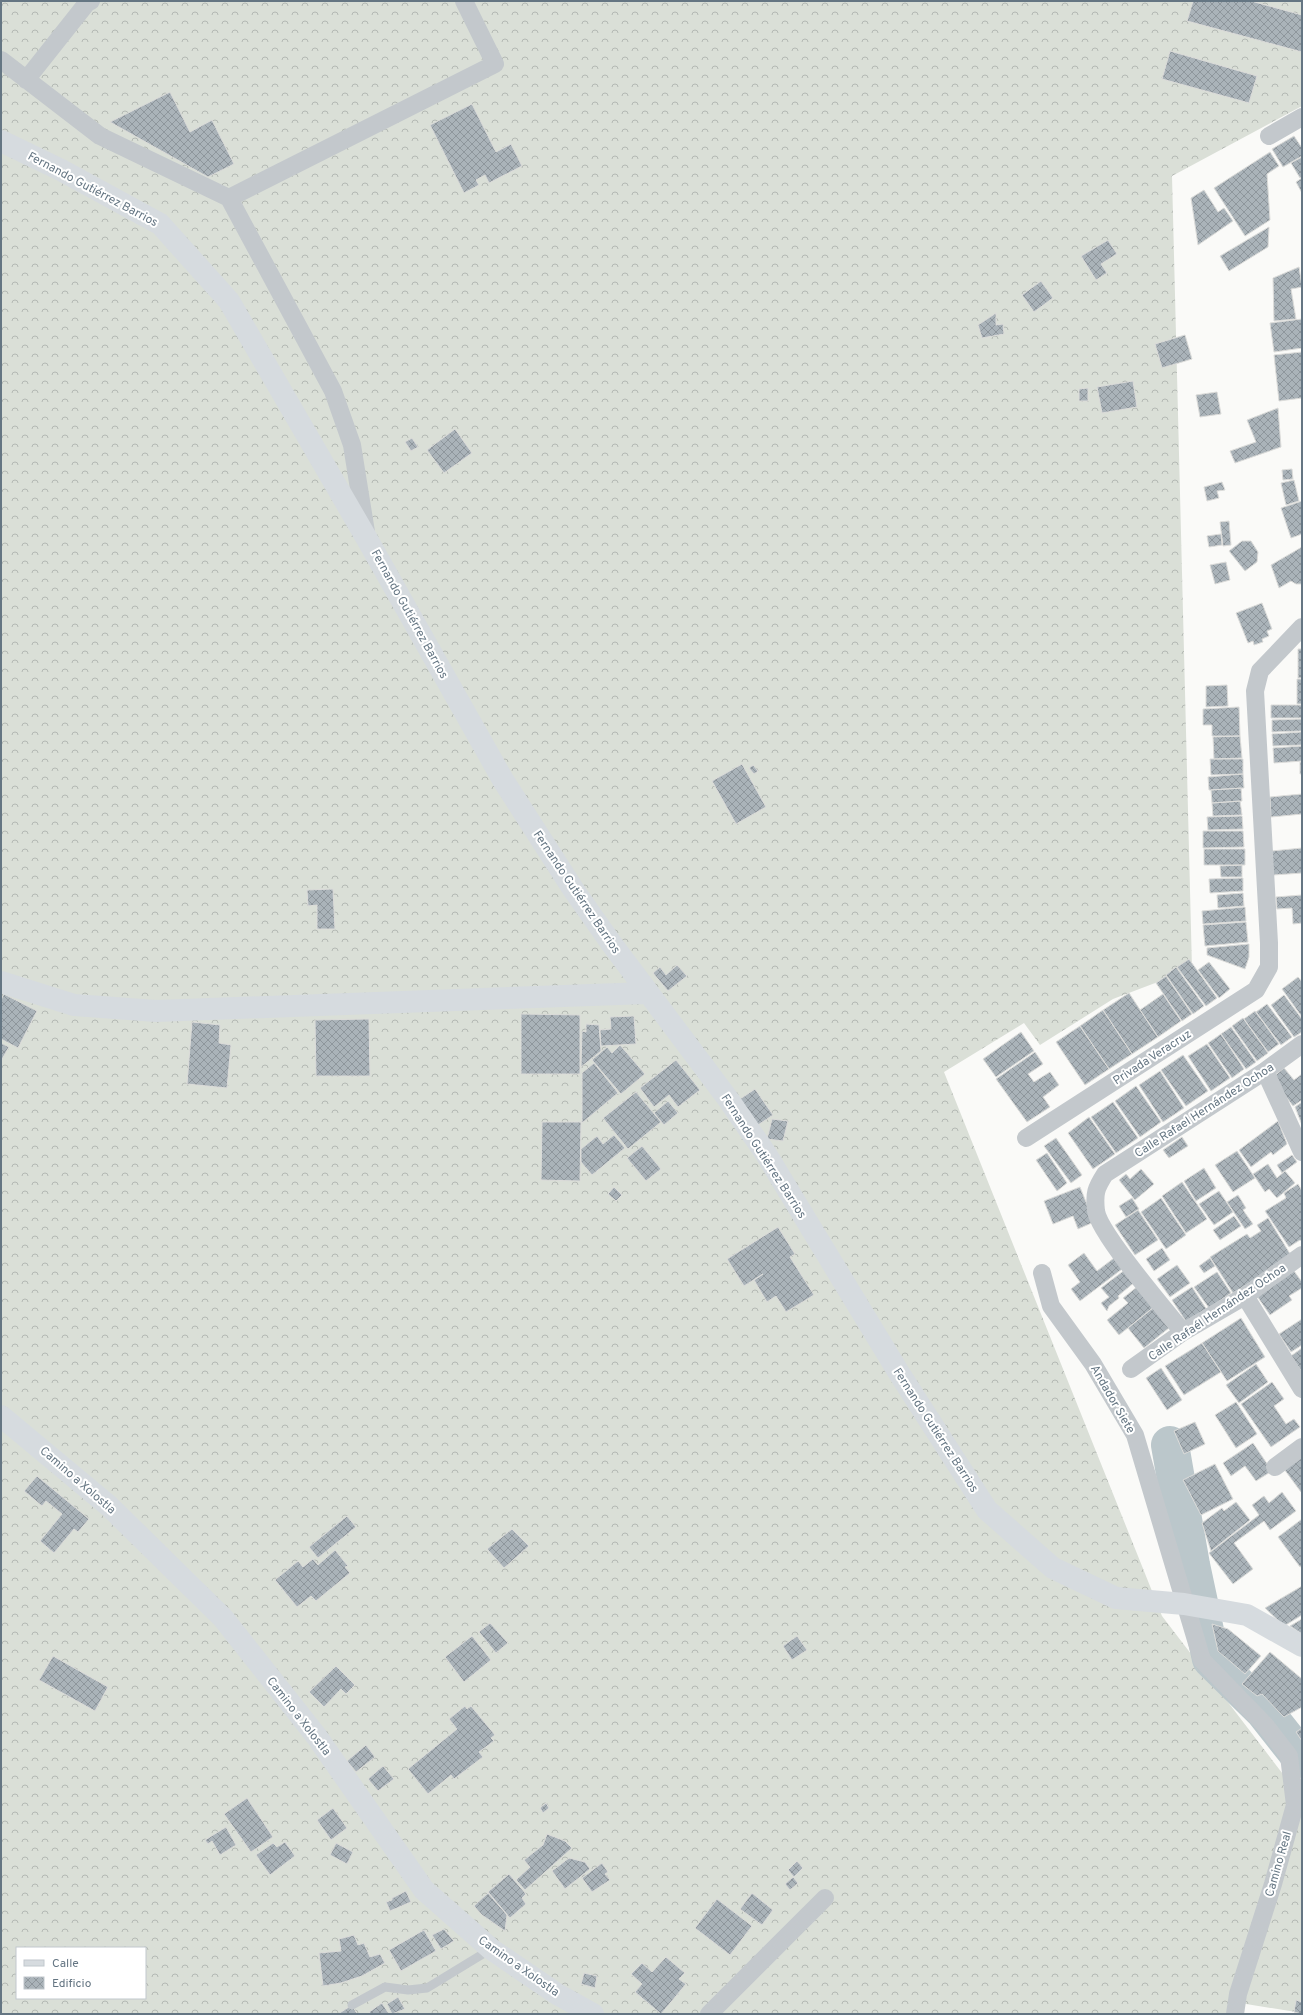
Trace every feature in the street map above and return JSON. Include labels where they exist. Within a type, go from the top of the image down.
[{"type":"main road","name":"Fernando Gutiérrez Barrios","points":[[1,141],[61,170],[160,224],[229,301],[367,539],[503,780],[572,889],[647,993],[728,1099],[766,1154],[899,1373],[988,1510],[1053,1568],[1116,1598],[1191,1605],[1247,1615],[1302,1646]]},
{"type":"main road","points":[[1,982],[74,1006],[156,1011],[647,993]]},
{"type":"main road","name":"Camino a Xolostla","points":[[1,1416],[109,1506],[223,1618],[317,1737],[424,1890],[491,1949],[557,1994],[593,2014]]},
{"type":"street","points":[[26,80],[86,3],[91,1]]},
{"type":"street","points":[[228,198],[495,64],[464,1]]},
{"type":"street","points":[[1,60],[100,136],[228,198],[333,391],[352,445],[367,539]]},
{"type":"street","points":[[1269,136],[1302,117]]},
{"type":"street","name":"Privada Veracruz","points":[[1026,1138],[1256,990],[1269,967],[1269,943],[1255,691],[1260,671],[1302,627]]},
{"type":"street","name":"Calle Rafael Hernández Ochoa","points":[[1183,1332],[1109,1238],[1096,1213],[1095,1190],[1105,1174],[1265,1071],[1302,1044]]},
{"type":"street","points":[[1265,1071],[1302,1152]]},
{"type":"street","name":"Calle Rafaél Hernández Ochoa","points":[[1131,1369],[1183,1332],[1245,1296],[1302,1255]]},
{"type":"street","name":"Andador Siete","points":[[1042,1273],[1051,1306],[1093,1364],[1134,1435],[1191,1605]]},
{"type":"street","points":[[1245,1296],[1302,1389]]},
{"type":"street","points":[[1275,1467],[1302,1447]]},
{"type":"street","name":"Camino Real","points":[[1191,1605],[1202,1660],[1265,1725],[1289,1756],[1295,1805],[1273,1884],[1238,1994],[1234,2014]]},
{"type":"street","points":[[709,2014],[825,1898]]},
{"type":"lane","points":[[352,2006],[385,1987],[408,1990],[427,1988],[491,1949]]},
{"type":"green space","points":[[1,1],[1302,1],[1302,106],[1172,176],[1192,969],[1113,999],[1040,1045],[1024,1023],[944,1072],[1162,1616],[1302,1799],[1302,2013],[1234,2002],[1234,2014],[1,2014]]},
{"type":"building","points":[[1193,1],[1251,1],[1302,15],[1302,52],[1187,21]]},
{"type":"building","points":[[1170,51],[1257,76],[1249,103],[1162,79]]},
{"type":"building","points":[[170,92],[190,132],[212,120],[234,164],[208,177],[110,122]]},
{"type":"building","points":[[472,104],[496,152],[511,144],[522,166],[489,183],[485,175],[476,180],[479,185],[464,193],[430,125]]},
{"type":"building","points":[[1294,136],[1302,148],[1302,156],[1283,167],[1272,149]]},
{"type":"building","points":[[1270,152],[1279,166],[1267,174],[1270,220],[1245,236],[1214,188]]},
{"type":"building","points":[[1302,157],[1302,177],[1300,178],[1291,163]]},
{"type":"building","points":[[1302,178],[1302,193],[1296,182]]},
{"type":"building","points":[[1204,190],[1218,212],[1224,208],[1233,221],[1198,245],[1191,198]]},
{"type":"building","points":[[1269,227],[1268,247],[1229,271],[1220,256]]},
{"type":"building","points":[[1108,240],[1117,254],[1101,264],[1107,273],[1096,280],[1081,256]]},
{"type":"building","points":[[1299,267],[1302,287],[1291,289],[1296,319],[1274,321],[1273,278]]},
{"type":"building","points":[[1041,281],[1053,298],[1034,312],[1022,295]]},
{"type":"building","points":[[996,313],[996,325],[1003,324],[1004,334],[982,338],[978,325]]},
{"type":"building","points":[[1302,319],[1302,348],[1274,352],[1270,323]]},
{"type":"building","points":[[1185,335],[1192,359],[1162,368],[1155,344]]},
{"type":"building","points":[[1302,352],[1302,398],[1279,401],[1274,355]]},
{"type":"building","points":[[1133,381],[1137,407],[1102,413],[1097,387]]},
{"type":"building","points":[[1088,388],[1088,401],[1079,401],[1079,389]]},
{"type":"building","points":[[1217,392],[1221,414],[1200,417],[1196,395]]},
{"type":"building","points":[[1278,408],[1281,447],[1235,463],[1230,451],[1256,442],[1247,420]]},
{"type":"building","points":[[455,429],[472,453],[444,473],[427,450]]},
{"type":"building","points":[[412,438],[418,447],[411,451],[405,442]]},
{"type":"building","points":[[1292,469],[1293,479],[1283,480],[1282,470]]},
{"type":"building","points":[[1294,480],[1299,501],[1286,505],[1281,483]]},
{"type":"building","points":[[1222,482],[1225,490],[1217,491],[1219,498],[1207,501],[1204,487]]},
{"type":"building","points":[[1302,501],[1302,534],[1291,538],[1281,508]]},
{"type":"building","points":[[1229,521],[1231,545],[1223,546],[1220,522]]},
{"type":"building","points":[[1221,534],[1222,545],[1209,547],[1207,536]]},
{"type":"building","points":[[1242,541],[1251,541],[1258,552],[1257,562],[1245,571],[1229,551]]},
{"type":"building","points":[[1302,547],[1302,584],[1296,584],[1291,581],[1279,588],[1271,565]]},
{"type":"building","points":[[1226,562],[1230,580],[1215,584],[1210,565]]},
{"type":"building","points":[[1262,603],[1272,629],[1267,631],[1269,636],[1262,639],[1263,642],[1254,645],[1253,641],[1248,643],[1236,613]]},
{"type":"building","points":[[1298,649],[1302,649],[1302,678],[1298,678]]},
{"type":"building","points":[[1297,679],[1302,679],[1302,704],[1297,704]]},
{"type":"building","points":[[1227,685],[1228,706],[1206,707],[1206,686]]},
{"type":"building","points":[[1271,705],[1302,705],[1302,718],[1271,718]]},
{"type":"building","points":[[1239,707],[1240,736],[1212,736],[1212,725],[1203,725],[1203,709]]},
{"type":"building","points":[[1302,719],[1302,731],[1272,732],[1272,720]]},
{"type":"building","points":[[1302,732],[1302,745],[1273,746],[1272,734]]},
{"type":"building","points":[[1240,736],[1242,758],[1214,759],[1213,737]]},
{"type":"building","points":[[1302,746],[1302,761],[1274,763],[1273,748]]},
{"type":"building","points":[[1210,759],[1243,759],[1243,774],[1211,775]]},
{"type":"building","points":[[1300,762],[1302,762],[1302,774],[1300,774]]},
{"type":"building","points":[[742,764],[766,807],[736,824],[712,781]]},
{"type":"building","points":[[753,765],[758,771],[754,774],[749,768]]},
{"type":"building","points":[[1243,774],[1244,788],[1209,790],[1208,777]]},
{"type":"building","points":[[1241,788],[1242,801],[1212,803],[1211,790]]},
{"type":"building","points":[[1302,794],[1302,814],[1271,817],[1270,797]]},
{"type":"building","points":[[1240,801],[1242,815],[1213,816],[1212,803]]},
{"type":"building","points":[[1242,816],[1243,829],[1208,830],[1207,817]]},
{"type":"building","points":[[1203,831],[1243,831],[1244,847],[1203,848]]},
{"type":"building","points":[[1302,848],[1302,873],[1273,875],[1272,851]]},
{"type":"building","points":[[1204,849],[1245,849],[1245,865],[1204,865]]},
{"type":"building","points":[[1242,865],[1242,877],[1221,877],[1220,866]]},
{"type":"building","points":[[1243,878],[1243,891],[1210,893],[1209,879]]},
{"type":"building","points":[[333,889],[335,929],[317,929],[317,905],[308,906],[307,890]]},
{"type":"building","points":[[1243,893],[1244,906],[1218,908],[1217,895]]},
{"type":"building","points":[[1302,895],[1302,923],[1293,924],[1292,908],[1277,909],[1276,897]]},
{"type":"building","points":[[1245,907],[1246,921],[1203,924],[1202,911]]},
{"type":"building","points":[[1246,922],[1248,942],[1205,946],[1203,925]]},
{"type":"building","points":[[1249,944],[1249,957],[1245,969],[1207,955],[1207,948]]},
{"type":"building","points":[[1189,959],[1217,998],[1206,1006],[1177,967]]},
{"type":"building","points":[[1209,962],[1230,989],[1219,998],[1198,970]]},
{"type":"building","points":[[677,965],[687,976],[668,991],[653,973],[660,967],[666,975]]},
{"type":"building","points":[[1176,967],[1204,1006],[1193,1014],[1166,975]]},
{"type":"building","points":[[1166,976],[1192,1014],[1182,1021],[1156,983]]},
{"type":"building","points":[[1298,977],[1302,982],[1302,1017],[1282,989]]},
{"type":"building","points":[[1129,993],[1158,1037],[1132,1054],[1103,1010]]},
{"type":"building","points":[[4,994],[37,1011],[18,1048],[1,1039],[1,1000]]},
{"type":"building","points":[[1163,994],[1181,1021],[1158,1037],[1140,1010]]},
{"type":"building","points":[[1284,995],[1302,1019],[1302,1032],[1294,1037],[1271,1005]]},
{"type":"building","points":[[1267,1004],[1292,1037],[1281,1045],[1256,1012]]},
{"type":"building","points":[[1103,1010],[1132,1054],[1109,1069],[1080,1026]]},
{"type":"building","points":[[1255,1011],[1279,1044],[1268,1052],[1244,1019]]},
{"type":"building","points":[[521,1014],[580,1015],[580,1074],[521,1074]]},
{"type":"building","points":[[634,1016],[636,1044],[601,1046],[600,1030],[611,1029],[610,1017]]},
{"type":"building","points":[[1243,1018],[1268,1053],[1257,1061],[1232,1026]]},
{"type":"building","points":[[369,1019],[370,1076],[316,1076],[315,1020]]},
{"type":"building","points":[[192,1022],[220,1025],[219,1043],[231,1045],[227,1088],[187,1084]]},
{"type":"building","points":[[586,1024],[599,1025],[601,1051],[581,1067],[582,1031],[586,1032]]},
{"type":"building","points":[[1080,1026],[1109,1069],[1085,1085],[1056,1042]]},
{"type":"building","points":[[1231,1027],[1256,1062],[1246,1069],[1221,1034]]},
{"type":"building","points":[[1021,1032],[1034,1051],[996,1077],[983,1059]]},
{"type":"building","points":[[1221,1034],[1244,1069],[1232,1078],[1208,1043]]},
{"type":"building","points":[[1,1043],[9,1047],[1,1061]]},
{"type":"building","points":[[1207,1044],[1230,1078],[1211,1091],[1188,1056]]},
{"type":"building","points":[[620,1045],[645,1074],[621,1094],[592,1060],[607,1047],[612,1053]]},
{"type":"building","points":[[1035,1052],[1043,1064],[1028,1074],[1034,1082],[1050,1072],[1059,1085],[1043,1097],[1050,1107],[1027,1122],[996,1079]]},
{"type":"building","points":[[1183,1055],[1208,1091],[1186,1106],[1161,1070]]},
{"type":"building","points":[[676,1060],[700,1090],[678,1107],[669,1095],[654,1107],[640,1088]]},
{"type":"building","points":[[594,1063],[618,1093],[582,1123],[582,1073]]},
{"type":"building","points":[[1284,1068],[1294,1080],[1302,1074],[1302,1100],[1293,1106],[1272,1078]]},
{"type":"building","points":[[1160,1071],[1184,1108],[1163,1122],[1139,1085]]},
{"type":"building","points":[[1136,1086],[1161,1122],[1140,1137],[1115,1101]]},
{"type":"building","points":[[755,1089],[773,1115],[758,1125],[740,1099]]},
{"type":"building","points":[[636,1092],[661,1122],[628,1149],[603,1118]]},
{"type":"building","points":[[668,1101],[678,1113],[664,1125],[654,1113]]},
{"type":"building","points":[[1113,1102],[1138,1138],[1116,1153],[1091,1117]]},
{"type":"building","points":[[1302,1102],[1302,1125],[1295,1107]]},
{"type":"building","points":[[1089,1117],[1115,1154],[1093,1169],[1068,1133]]},
{"type":"building","points":[[772,1119],[788,1121],[783,1141],[767,1139]]},
{"type":"building","points":[[1278,1121],[1287,1144],[1273,1155],[1271,1152],[1251,1167],[1239,1150]]},
{"type":"building","points":[[542,1122],[581,1122],[580,1181],[541,1180]]},
{"type":"building","points":[[614,1135],[625,1148],[592,1175],[581,1162],[581,1149],[597,1136],[603,1144]]},
{"type":"building","points":[[1182,1137],[1188,1146],[1169,1158],[1163,1150]]},
{"type":"building","points":[[1056,1138],[1082,1175],[1071,1183],[1044,1146]]},
{"type":"building","points":[[642,1146],[661,1169],[646,1181],[627,1158]]},
{"type":"building","points":[[1237,1151],[1255,1178],[1233,1192],[1215,1165]]},
{"type":"building","points":[[1047,1153],[1067,1183],[1057,1191],[1036,1160]]},
{"type":"building","points":[[1292,1155],[1297,1162],[1282,1173],[1277,1165]]},
{"type":"building","points":[[1268,1164],[1277,1178],[1285,1171],[1295,1183],[1277,1198],[1269,1189],[1265,1192],[1253,1174]]},
{"type":"building","points":[[1204,1168],[1216,1188],[1196,1201],[1184,1181]]},
{"type":"building","points":[[1141,1169],[1154,1184],[1135,1200],[1119,1180],[1126,1174],[1130,1179]]},
{"type":"building","points":[[1182,1182],[1207,1219],[1186,1233],[1162,1196]]},
{"type":"building","points":[[1298,1184],[1302,1191],[1302,1242],[1300,1240],[1289,1247],[1265,1211],[1286,1198],[1284,1193]]},
{"type":"building","points":[[614,1187],[622,1195],[616,1201],[608,1194]]},
{"type":"building","points":[[1080,1187],[1094,1222],[1078,1229],[1073,1216],[1053,1224],[1044,1201]]},
{"type":"building","points":[[1219,1191],[1233,1212],[1214,1225],[1199,1204]]},
{"type":"building","points":[[1238,1195],[1246,1208],[1243,1210],[1253,1224],[1245,1229],[1227,1202]]},
{"type":"building","points":[[1132,1198],[1139,1209],[1126,1217],[1119,1206]]},
{"type":"building","points":[[1161,1198],[1186,1235],[1166,1249],[1141,1212]]},
{"type":"building","points":[[1138,1210],[1158,1240],[1135,1255],[1115,1225]]},
{"type":"building","points":[[1234,1216],[1241,1226],[1220,1240],[1213,1230]]},
{"type":"building","points":[[1268,1218],[1292,1257],[1233,1293],[1210,1257],[1247,1234],[1250,1238],[1261,1231],[1257,1225]]},
{"type":"building","points":[[778,1227],[795,1254],[790,1257],[814,1295],[786,1312],[776,1296],[767,1302],[754,1280],[763,1274],[744,1286],[727,1259]]},
{"type":"building","points":[[1162,1248],[1170,1260],[1154,1271],[1146,1259]]},
{"type":"building","points":[[1084,1253],[1097,1271],[1118,1255],[1126,1266],[1080,1301],[1071,1289],[1080,1282],[1068,1265]]},
{"type":"building","points":[[1210,1258],[1215,1266],[1204,1273],[1199,1266]]},
{"type":"building","points":[[1177,1265],[1190,1283],[1170,1297],[1157,1279]]},
{"type":"building","points":[[1126,1269],[1136,1281],[1118,1296],[1119,1298],[1109,1306],[1107,1311],[1101,1303],[1109,1297],[1101,1288]]},
{"type":"building","points":[[1294,1271],[1302,1282],[1302,1288],[1289,1296],[1292,1300],[1270,1315],[1257,1296]]},
{"type":"building","points":[[1217,1272],[1231,1293],[1209,1308],[1194,1287]]},
{"type":"building","points":[[1137,1287],[1154,1307],[1119,1335],[1107,1320],[1128,1303],[1123,1298]]},
{"type":"building","points":[[1192,1287],[1207,1310],[1187,1323],[1172,1300]]},
{"type":"building","points":[[1154,1307],[1170,1327],[1144,1348],[1128,1328]]},
{"type":"building","points":[[1241,1318],[1265,1357],[1227,1381],[1202,1343]]},
{"type":"building","points":[[1302,1319],[1302,1345],[1291,1352],[1279,1334]]},
{"type":"building","points":[[1202,1343],[1221,1372],[1184,1395],[1165,1366]]},
{"type":"building","points":[[1302,1348],[1302,1372],[1291,1356]]},
{"type":"building","points":[[1256,1364],[1268,1382],[1239,1403],[1226,1385]]},
{"type":"building","points":[[1161,1368],[1182,1400],[1167,1410],[1146,1378]]},
{"type":"building","points":[[1272,1382],[1284,1399],[1274,1406],[1286,1424],[1294,1419],[1300,1427],[1271,1447],[1241,1404]]},
{"type":"building","points":[[1236,1402],[1257,1434],[1236,1448],[1215,1415]]},
{"type":"building","points":[[1195,1422],[1205,1444],[1184,1454],[1174,1431]]},
{"type":"building","points":[[1253,1443],[1272,1471],[1256,1481],[1245,1466],[1231,1476],[1223,1463]]},
{"type":"building","points":[[1302,1456],[1302,1491],[1301,1492],[1284,1469]]},
{"type":"building","points":[[1215,1464],[1233,1499],[1201,1515],[1183,1480]]},
{"type":"building","points":[[37,1476],[89,1519],[78,1532],[74,1529],[54,1553],[40,1541],[62,1514],[46,1501],[42,1506],[24,1491]]},
{"type":"building","points":[[1282,1492],[1296,1511],[1270,1530],[1264,1521],[1234,1543],[1253,1569],[1233,1584],[1209,1553],[1259,1515],[1252,1505],[1264,1496],[1269,1503]]},
{"type":"building","points":[[1236,1502],[1250,1520],[1211,1551],[1202,1523],[1222,1508],[1224,1511]]},
{"type":"building","points":[[347,1516],[356,1527],[318,1558],[309,1547]]},
{"type":"building","points":[[1302,1519],[1302,1566],[1300,1567],[1278,1537]]},
{"type":"building","points":[[512,1529],[529,1546],[504,1568],[487,1549]]},
{"type":"building","points":[[335,1550],[348,1566],[345,1567],[350,1573],[316,1601],[311,1596],[297,1607],[275,1580],[298,1561],[303,1567],[313,1559],[318,1565]]},
{"type":"building","points":[[1302,1586],[1302,1615],[1284,1626],[1265,1608]]},
{"type":"building","points":[[1302,1619],[1302,1634],[1290,1626]]},
{"type":"building","points":[[490,1623],[508,1643],[496,1653],[479,1632]]},
{"type":"building","points":[[1212,1624],[1228,1629],[1261,1656],[1245,1674],[1218,1651]]},
{"type":"building","points":[[472,1636],[491,1660],[464,1682],[445,1657]]},
{"type":"building","points":[[797,1636],[807,1650],[792,1660],[783,1646]]},
{"type":"building","points":[[1270,1652],[1302,1679],[1302,1707],[1284,1717],[1262,1694],[1257,1696],[1242,1684]]},
{"type":"building","points":[[53,1656],[108,1687],[95,1711],[39,1680]]},
{"type":"building","points":[[336,1666],[355,1685],[346,1694],[341,1689],[324,1707],[309,1692]]},
{"type":"building","points":[[465,1706],[467,1709],[471,1706],[495,1735],[491,1738],[494,1741],[479,1752],[483,1757],[454,1779],[451,1775],[428,1794],[408,1769],[457,1729],[449,1719]]},
{"type":"building","points":[[1302,1728],[1302,1741],[1296,1732]]},
{"type":"building","points":[[366,1745],[375,1757],[356,1772],[347,1761]]},
{"type":"building","points":[[383,1766],[394,1779],[378,1791],[368,1779]]},
{"type":"building","points":[[247,1798],[273,1837],[251,1852],[224,1814]]},
{"type":"building","points":[[546,1803],[549,1808],[543,1813],[540,1808]]},
{"type":"building","points":[[333,1808],[347,1828],[331,1840],[317,1820]]},
{"type":"building","points":[[226,1827],[236,1845],[220,1855],[212,1841],[208,1844],[205,1840]]},
{"type":"building","points":[[547,1834],[565,1841],[572,1848],[525,1890],[516,1880],[530,1867],[524,1860],[543,1845]]},
{"type":"building","points":[[285,1842],[295,1856],[270,1875],[256,1855],[273,1843],[277,1847]]},
{"type":"building","points":[[336,1843],[353,1852],[347,1864],[330,1855]]},
{"type":"building","points":[[569,1858],[585,1862],[590,1869],[565,1889],[552,1871]]},
{"type":"building","points":[[797,1861],[803,1868],[794,1877],[788,1870]]},
{"type":"building","points":[[602,1863],[608,1872],[605,1874],[610,1880],[592,1892],[582,1878]]},
{"type":"building","points":[[509,1874],[526,1894],[522,1898],[526,1904],[510,1918],[488,1892]]},
{"type":"building","points":[[793,1877],[798,1883],[790,1890],[785,1884]]},
{"type":"building","points":[[406,1891],[411,1902],[390,1911],[386,1902]]},
{"type":"building","points":[[488,1893],[507,1915],[505,1931],[482,1915],[474,1906]]},
{"type":"building","points":[[752,1893],[773,1910],[762,1925],[740,1909]]},
{"type":"building","points":[[717,1899],[752,1926],[730,1955],[695,1928]]},
{"type":"building","points":[[444,1929],[454,1941],[441,1949],[432,1935]]},
{"type":"building","points":[[424,1930],[436,1951],[401,1971],[389,1950]]},
{"type":"building","points":[[354,1935],[358,1945],[364,1943],[370,1957],[380,1954],[385,1963],[362,1976],[341,1983],[323,1986],[319,1953],[341,1951],[339,1939]]},
{"type":"building","points":[[666,1957],[685,1973],[679,1979],[686,1984],[661,2014],[635,1992],[642,1984],[631,1974],[642,1963],[652,1972]]},
{"type":"building","points":[[584,1973],[597,1976],[595,1988],[581,1984]]},
{"type":"building","points":[[398,1997],[405,2009],[392,2014],[387,2004]]},
{"type":"building","points":[[1296,2000],[1302,2002],[1302,2014],[1294,2012]]},
{"type":"building","points":[[382,2003],[389,2014],[371,2014],[369,2012]]},
{"type":"building","points":[[352,2005],[357,2014],[338,2014]]},
{"type":"waterway","points":[[1170,1445],[1191,1565],[1211,1659],[1264,1711],[1302,1759]]}]
